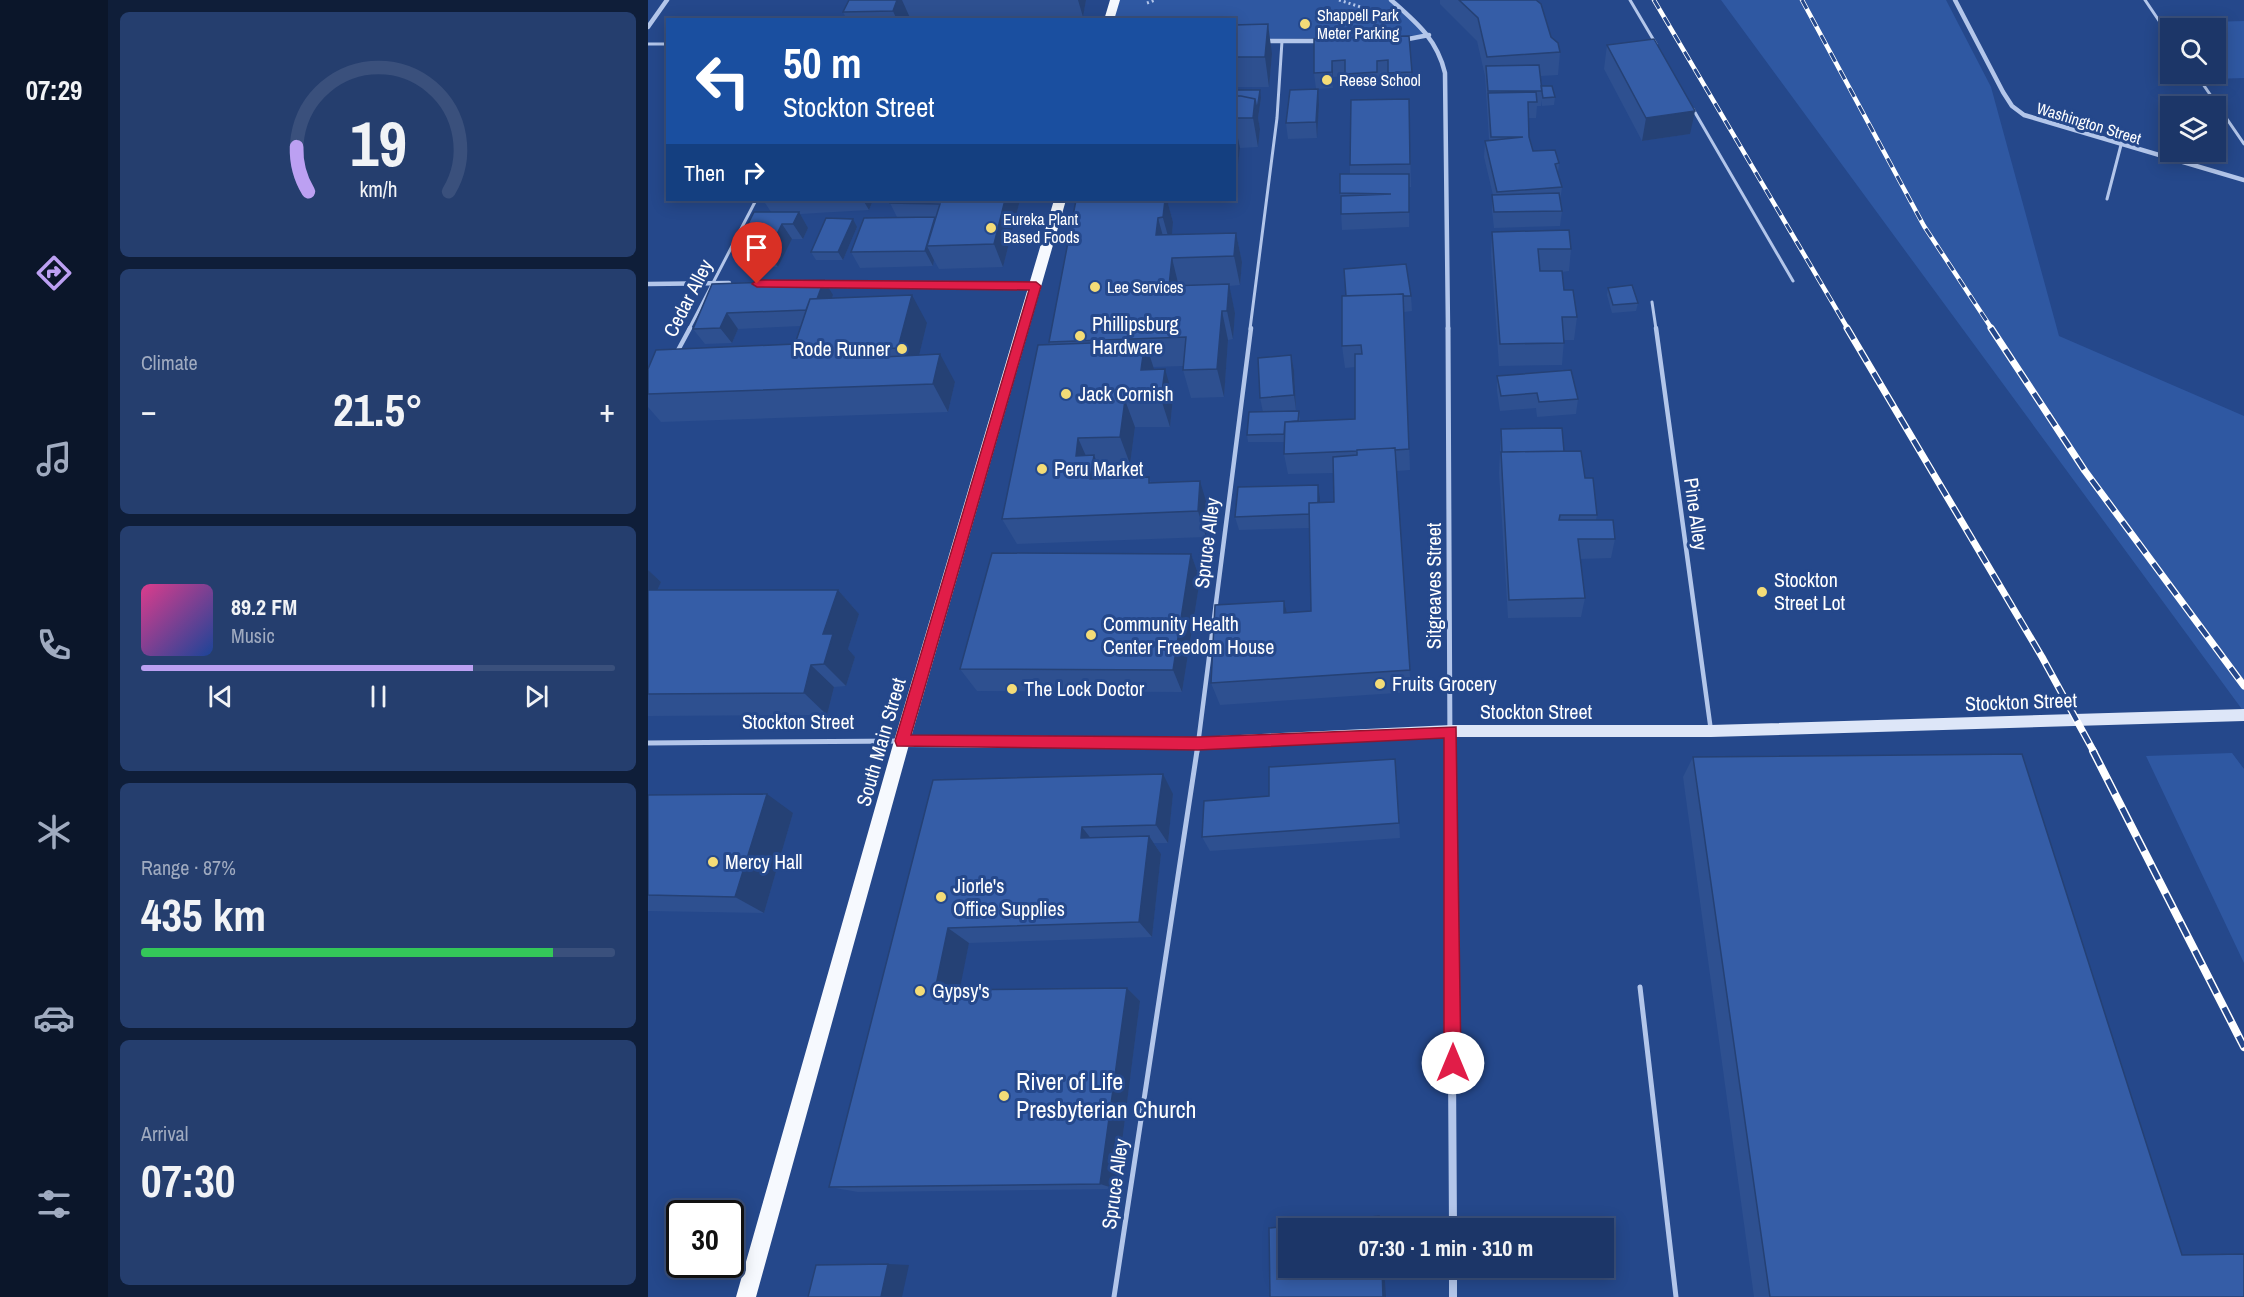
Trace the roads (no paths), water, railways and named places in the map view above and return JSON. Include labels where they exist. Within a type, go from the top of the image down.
[{"type":"main road","points":[[1110,18],[1115,0]]},
{"type":"main road","name":"South Main Street","points":[[746,1297],[902,741],[1036,286],[1059,201]]},
{"type":"street","points":[[648,27],[667,0]]},
{"type":"street","name":"Sitgreaves Street","points":[[1391,0],[1429,35],[1441,51],[1447,91],[1453,1218]]},
{"type":"street","name":"Washington Street","points":[[1955,0],[2012,106],[2024,115],[2046,124],[2244,180]]},
{"type":"street","points":[[1394,40],[1429,35]]},
{"type":"street","points":[[1258,41],[1327,41]]},
{"type":"street","points":[[648,284],[734,284]]},
{"type":"street","points":[[815,284],[1036,286]]},
{"type":"street","name":"Stockton Street","points":[[648,743],[902,741],[1198,743],[1451,731],[1711,730],[2244,715]]},
{"type":"street","points":[[1453,1278],[1454,1297]]},
{"type":"lane","points":[[1630,0],[1657,46]]},
{"type":"lane","points":[[2145,0],[2160,22]]},
{"type":"lane","name":"Spruce Alley","points":[[1114,1297],[1198,743],[1277,118],[1282,41]]},
{"type":"lane","points":[[648,44],[666,44]]},
{"type":"lane","points":[[2203,84],[2244,144]]},
{"type":"lane","points":[[1692,108],[1793,281]]},
{"type":"lane","points":[[2107,199],[2121,145]]},
{"type":"lane","name":"Cedar Alley","points":[[674,358],[755,201]]},
{"type":"lane","name":"Pine Alley","points":[[1652,302],[1711,730]]},
{"type":"lane","points":[[1640,987],[1676,1297]]},
{"type":"railway","points":[[1654,0],[1848,329]]},
{"type":"railway","points":[[1802,0],[1924,226],[1992,329]]},
{"type":"railway","points":[[1847,328],[2042,657],[2094,752]]},
{"type":"railway","points":[[1991,328],[2085,471],[2244,686]]},
{"type":"railway","points":[[2093,751],[2244,1047]]},
{"type":"place","name":"Shappell Park Meter Parking","points":[[1305,24]]},
{"type":"place","name":"Reese School","points":[[1327,80]]},
{"type":"place","name":"Eureka Plant Based Foods","points":[[991,228]]},
{"type":"place","name":"Lee Services","points":[[1095,287]]},
{"type":"place","name":"Phillipsburg Hardware","points":[[1080,336]]},
{"type":"place","name":"Rode Runner","points":[[902,349]]},
{"type":"place","name":"Jack Cornish","points":[[1066,394]]},
{"type":"place","name":"Peru Market","points":[[1042,469]]},
{"type":"place","name":"Stockton Street Lot","points":[[1762,592]]},
{"type":"place","name":"Community Health Center Freedom House","points":[[1091,635]]},
{"type":"place","name":"Fruits Grocery","points":[[1380,684]]},
{"type":"place","name":"The Lock Doctor","points":[[1012,689]]},
{"type":"place","name":"Mercy Hall","points":[[713,862]]},
{"type":"place","name":"Jiorle's Office Supplies","points":[[941,897]]},
{"type":"place","name":"Gypsy's","points":[[920,991]]},
{"type":"place","name":"River of Life Presbyterian Church","points":[[1004,1096]]}]
